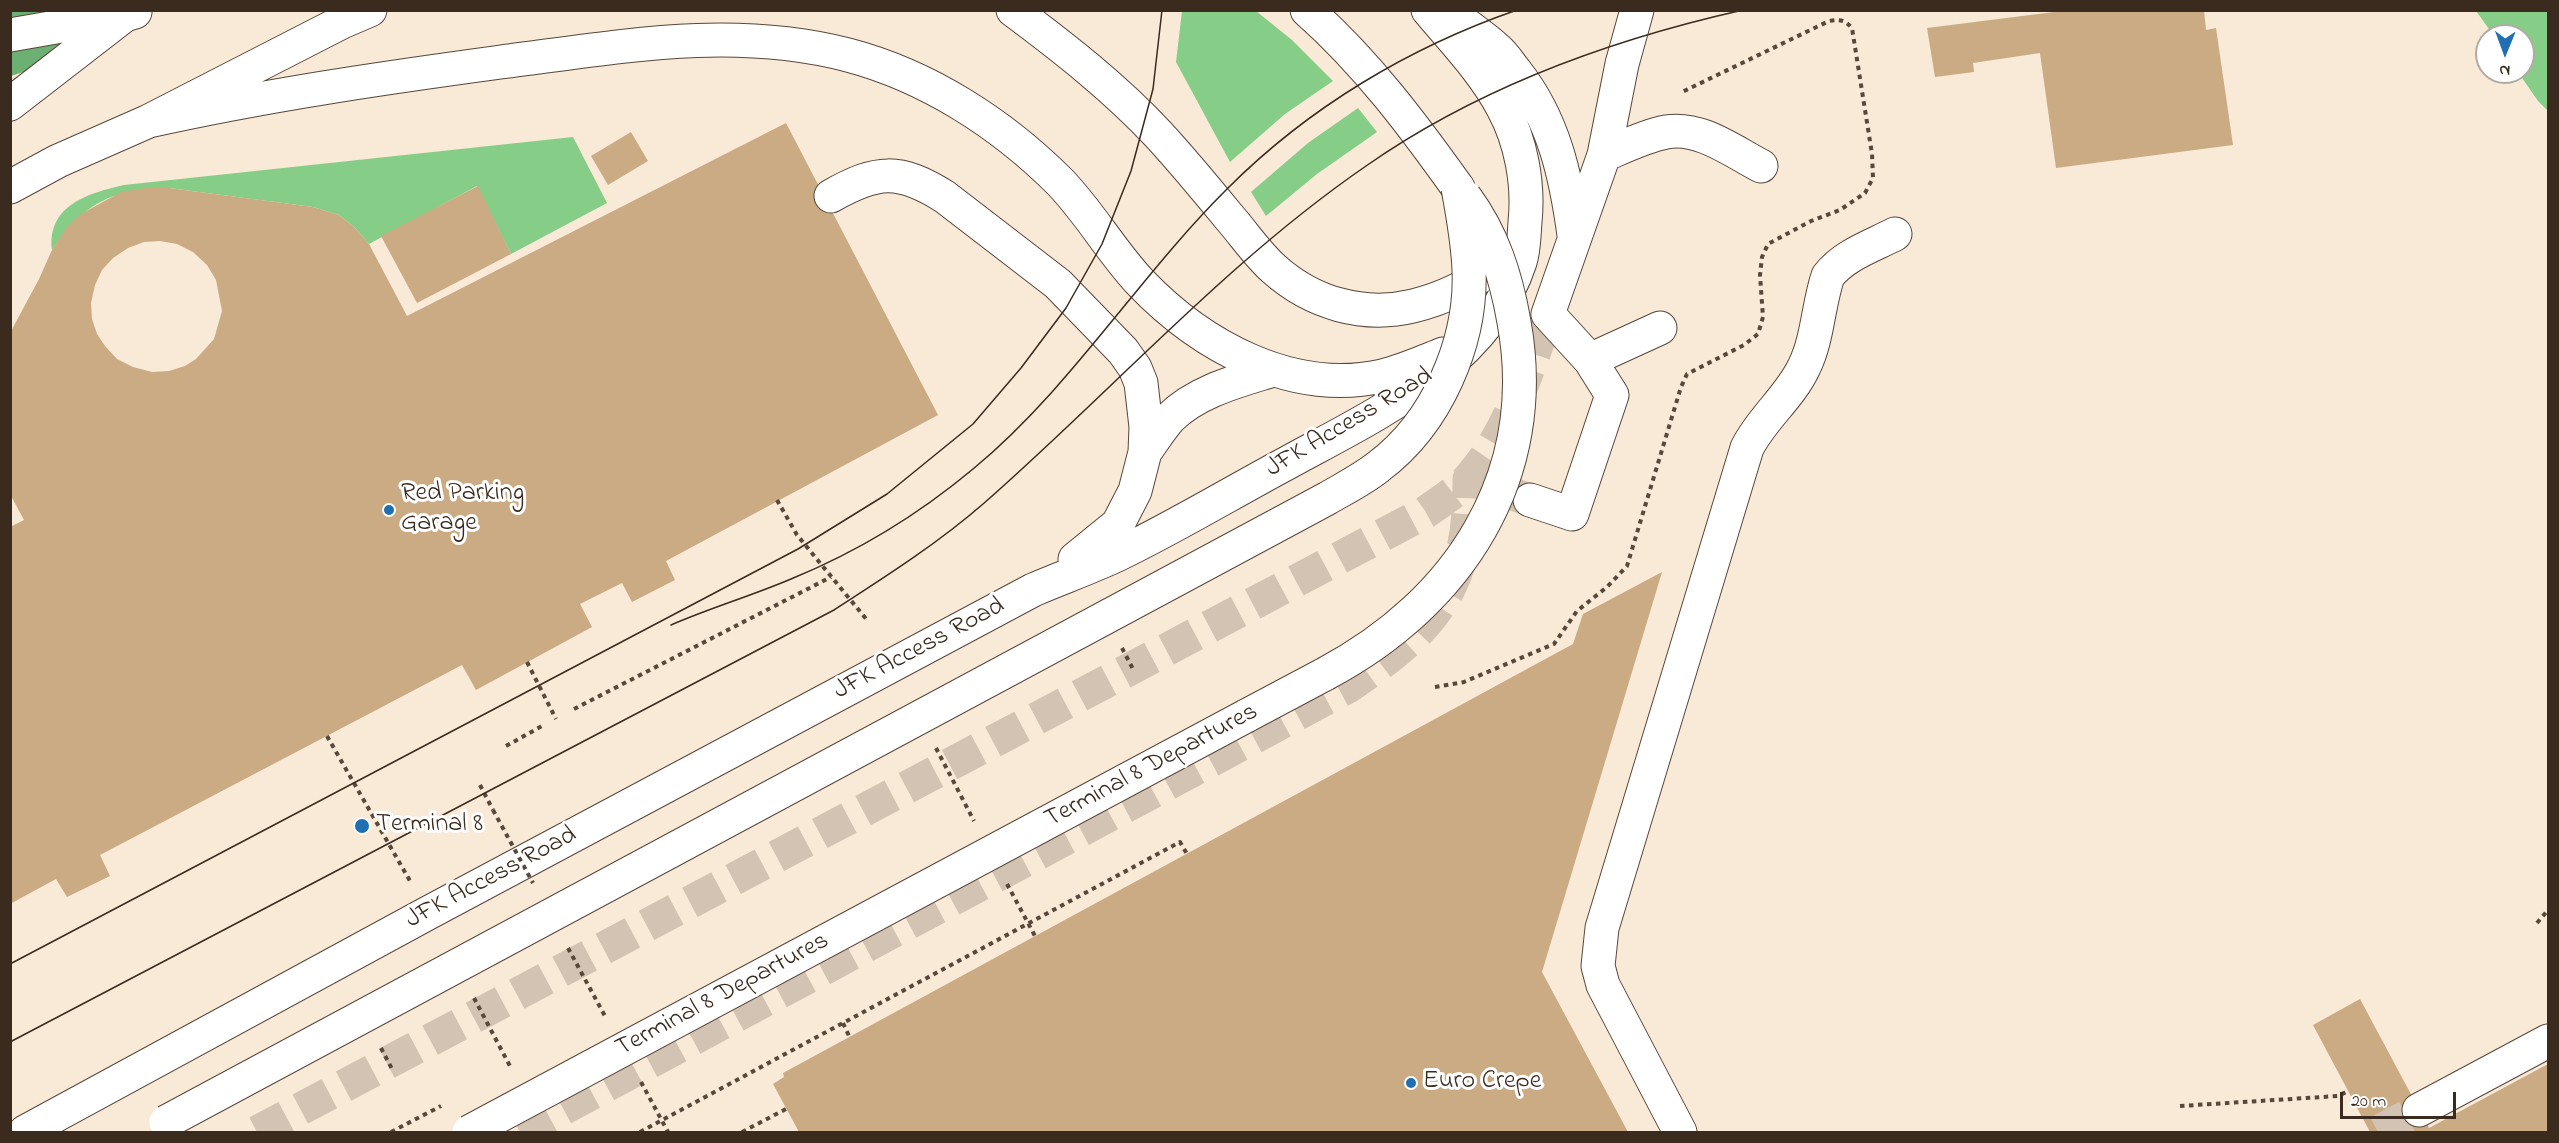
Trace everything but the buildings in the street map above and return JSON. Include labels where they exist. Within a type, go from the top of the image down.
[{"type":"main road","points":[[10,187],[58,161],[149,121],[342,21],[370,10]]},
{"type":"main road","points":[[1013,10],[1132,106],[1184,162],[1272,268],[1291,283],[1317,298],[1343,307],[1370,310],[1397,309],[1451,293],[1477,280],[1494,266],[1517,232],[1527,209]]},
{"type":"main road","name":"Terminal 8 Departures","points":[[469,1132],[1348,662],[1420,608],[1462,559],[1494,503],[1514,447],[1519,403],[1518,343],[1506,281],[1481,219],[1390,97],[1350,52],[1307,10]]},
{"type":"main road","name":"JFK Access Road","points":[[25,1131],[1033,590],[1116,555],[1354,427],[1416,389],[1469,343],[1499,306],[1521,260],[1527,209],[1521,158],[1503,108],[1470,60],[1428,10]]},
{"type":"main road","points":[[1447,10],[1500,51],[1531,91],[1548,124],[1559,156],[1568,191],[1575,240]]},
{"type":"main road","points":[[1530,500],[1572,514],[1612,394],[1590,360],[1548,314],[1604,155],[1622,64],[1637,10]]},
{"type":"main road","points":[[10,35],[132,13]]},
{"type":"main road","points":[[10,104],[132,13]]},
{"type":"main road","points":[[149,121],[227,103],[376,78],[658,42],[734,39],[816,48],[888,67],[952,98],[989,124],[1056,179],[1081,205],[1139,281],[1167,308],[1221,347],[1247,361],[1273,370],[1325,379],[1354,380],[1406,369],[1469,343]]},
{"type":"main road","points":[[1604,155],[1656,135],[1679,131],[1710,139],[1761,166]]},
{"type":"main road","points":[[831,196],[865,178],[879,175],[903,176],[925,185],[945,197],[1058,284],[1108,334],[1135,368],[1145,406],[1144,452],[1135,491],[1118,524],[1105,537],[1033,590]]},
{"type":"main road","points":[[146,1132],[1318,504],[1379,466],[1401,446],[1430,409],[1442,388],[1461,340],[1469,296],[1469,271],[1458,188]]},
{"type":"main road","points":[[1680,1132],[1604,986],[1598,966],[1602,928],[1747,447],[1754,434],[1804,367],[1828,276],[1836,265],[1895,234]]},
{"type":"main road","points":[[1590,360],[1660,328]]},
{"type":"main road","points":[[1144,452],[1170,418],[1191,402],[1225,385],[1273,370]]},
{"type":"main road","points":[[2419,1110],[2548,1041]]},
{"type":"path","points":[[1435,687],[1464,682],[1554,644],[1577,611],[1607,587],[1627,566],[1687,374],[1744,345],[1758,334],[1763,317],[1760,276],[1762,257],[1768,244],[1811,221],[1840,210],[1865,194],[1873,178],[1872,154],[1852,28],[1847,22],[1839,19],[1830,21],[1674,97]]},
{"type":"path","points":[[777,500],[797,535],[867,620]]},
{"type":"path","points":[[574,710],[831,577]]},
{"type":"path","points":[[527,662],[556,719]]},
{"type":"path","points":[[506,746],[542,726]]},
{"type":"path","points":[[935,747],[978,828]]},
{"type":"path","points":[[480,785],[539,893]]},
{"type":"path","points":[[640,1132],[1180,842],[1187,854]]},
{"type":"path","points":[[1007,883],[1035,936]]},
{"type":"path","points":[[2537,923],[2548,910]]},
{"type":"path","points":[[567,945],[612,1028]]},
{"type":"path","points":[[843,1023],[849,1036]]},
{"type":"path","points":[[640,1080],[668,1132]]},
{"type":"path","points":[[2180,1106],[2338,1096],[2348,1091]]},
{"type":"path","points":[[742,1132],[786,1110]]},
{"type":"green space","points":[[11,11],[135,11],[57,61],[11,76]]},
{"type":"green space","points":[[1182,11],[1256,11],[1292,40],[1333,81],[1285,114],[1230,162],[1176,62]]},
{"type":"green space","points":[[2476,11],[2548,11],[2548,111],[2526,84],[2535,84],[2535,24],[2485,24]]},
{"type":"green space","points":[[1358,108],[1377,132],[1317,174],[1266,216],[1251,192],[1308,143]]},
{"type":"green space","points":[[573,137],[607,203],[511,254],[477,186],[369,244],[339,215],[313,207],[169,188],[132,191],[102,201],[88,210],[76,220],[52,250],[52,235],[56,222],[63,212],[85,197],[124,185]]},
{"type":"tunnel","points":[[257,1132],[1426,512],[1470,477],[1496,440],[1516,399],[1548,314]]},
{"type":"tunnel","points":[[520,1132],[1348,687],[1379,666],[1404,645],[1425,624],[1442,602],[1454,577],[1463,549],[1468,517],[1469,479],[1530,500]]},
{"type":"tunnel","points":[[2378,1132],[2419,1110]]},
{"type":"tram line","points":[[10,964],[798,549],[887,494],[973,424],[1021,368],[1066,308],[1102,244],[1131,171],[1153,89],[1162,10]]},
{"type":"tram line","points":[[671,625],[776,585],[840,557],[931,502],[973,469],[1042,403],[1195,222],[1228,188],[1292,131],[1363,82],[1400,61],[1438,42],[1517,10]]},
{"type":"tram line","points":[[10,1042],[834,610],[910,560],[965,519],[1265,244],[1314,204],[1409,138],[1500,90],[1547,70],[1643,36],[1743,10]]},
{"type":"place","name":"Red Parking Garage","points":[[389,510]]},
{"type":"place","name":"Terminal 8","points":[[362,826]]},
{"type":"place","name":"Euro Crepe","points":[[1411,1083]]}]
